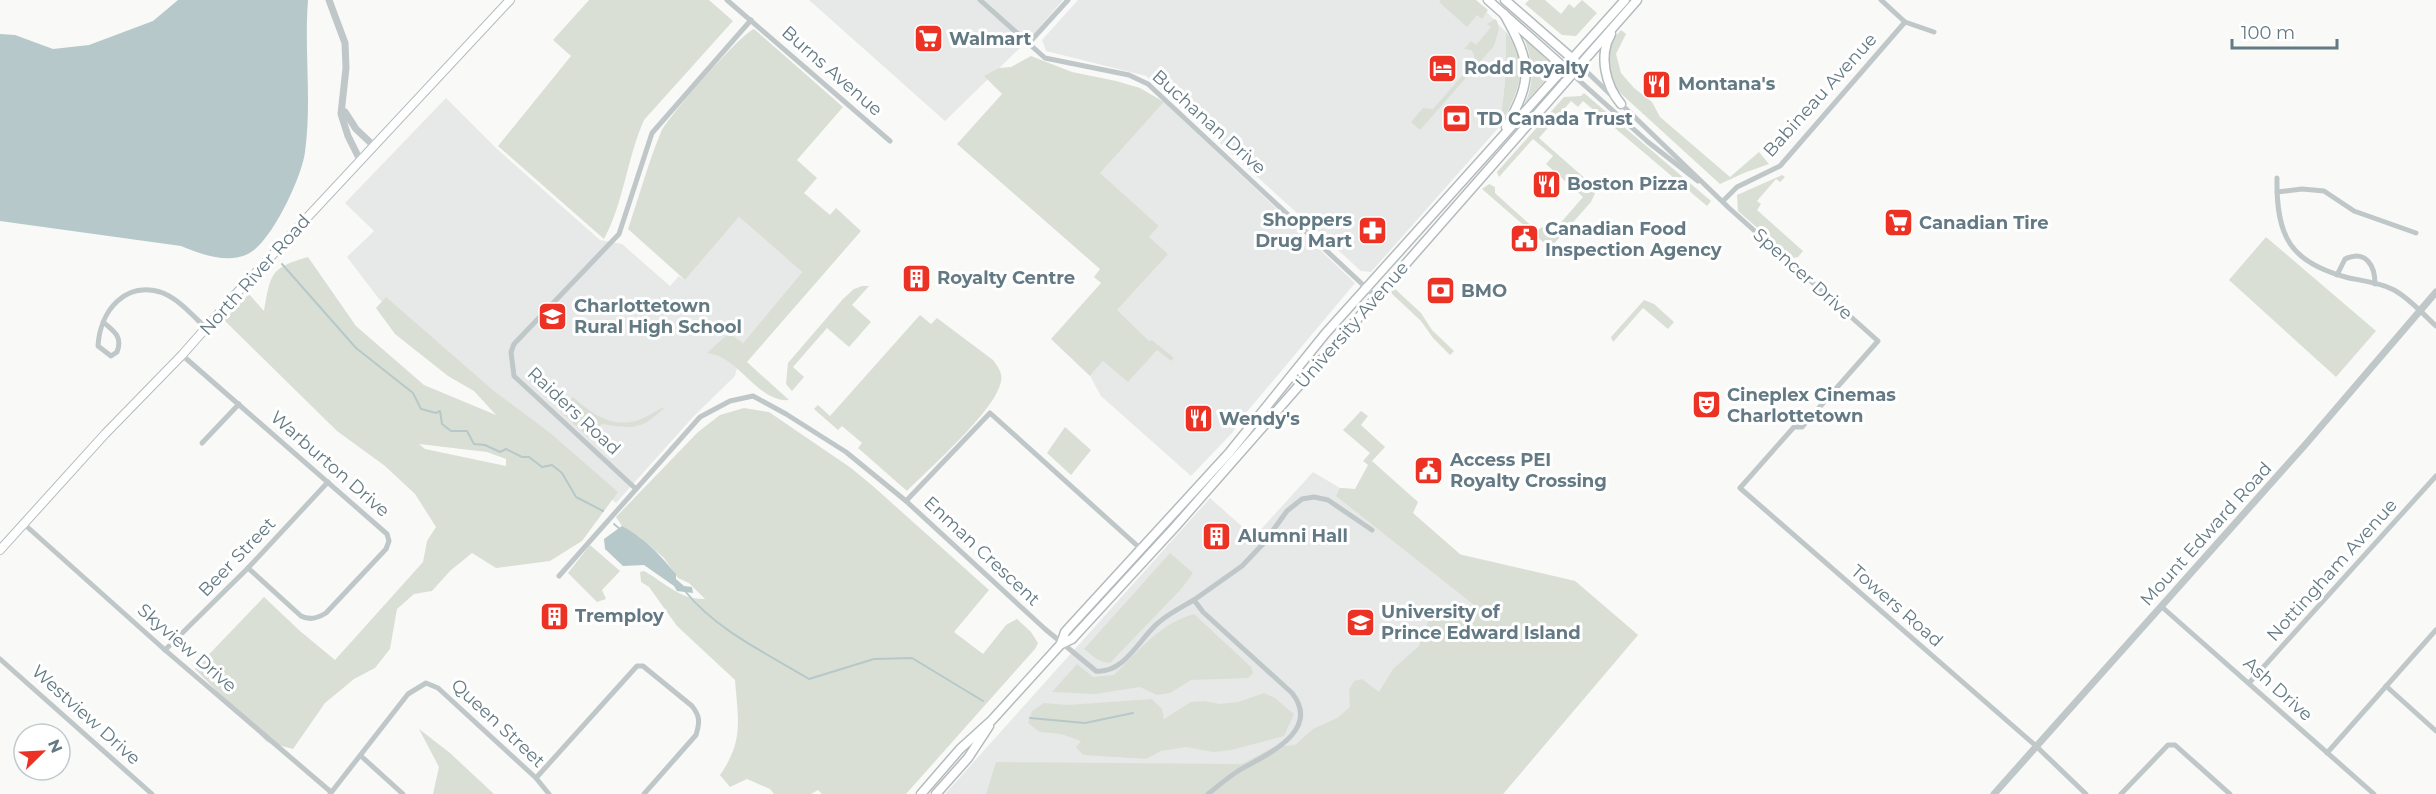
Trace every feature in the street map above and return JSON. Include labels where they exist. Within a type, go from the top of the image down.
[{"type":"main road","name":"North River Road","points":[[0,550],[105,434],[207,329],[235,295],[510,0]]},
{"type":"main road","points":[[1488,0],[1572,75]]},
{"type":"main road","points":[[1505,0],[1581,66]]},
{"type":"main road","name":"University Avenue","points":[[1064,646],[1065,632],[1229,453],[1306,356],[1625,0]]},
{"type":"main road","name":"University Avenue","points":[[921,794],[960,749],[992,720],[1132,575],[1637,0]]},
{"type":"main road","points":[[1621,104],[1609,86],[1605,48],[1613,31],[1628,10]]},
{"type":"main road","points":[[1498,141],[1517,108],[1526,80],[1524,51],[1504,14]]},
{"type":"main road","name":"University Avenue","points":[[936,794],[968,758],[992,720]]},
{"type":"street","points":[[329,0],[345,43],[346,68],[341,114],[360,160]]},
{"type":"street","name":"Burns Avenue","points":[[727,0],[890,141]]},
{"type":"street","name":"Buchanan Drive","points":[[980,0],[1045,57],[1129,75],[1148,84],[1376,297]]},
{"type":"street","points":[[1028,44],[1068,0]]},
{"type":"street","points":[[1881,0],[1905,22],[1934,32]]},
{"type":"street","name":"Raiders Road","points":[[636,489],[514,376],[511,352],[514,344],[619,234],[652,133],[751,20]]},
{"type":"street","name":"Babineau Avenue","points":[[1723,201],[1737,187],[1780,166],[1905,22]]},
{"type":"street","points":[[1581,66],[1716,195]]},
{"type":"street","points":[[1572,75],[1648,142],[1723,201]]},
{"type":"street","points":[[342,102],[346,116],[374,146]]},
{"type":"street","points":[[2277,178],[2281,226],[2297,253],[2316,267],[2396,291],[2436,326]]},
{"type":"street","points":[[2277,192],[2302,189],[2324,191],[2354,211],[2416,233]]},
{"type":"street","name":"Spencer Drive","points":[[1723,201],[1878,341],[1802,427],[1794,427],[1740,488]]},
{"type":"street","points":[[2337,275],[2345,259],[2360,257],[2366,259],[2374,268],[2375,284]]},
{"type":"street","points":[[103,322],[119,337],[120,345],[117,352],[111,356],[98,346],[103,322],[110,307],[121,298],[146,290],[164,294],[181,305],[207,329]]},
{"type":"street","name":"Mount Edward Road","points":[[1994,794],[2305,445],[2436,292]]},
{"type":"street","name":"Warburton Drive","points":[[182,355],[387,534],[389,541],[386,549],[326,613],[316,619],[306,619],[248,568]]},
{"type":"street","points":[[560,576],[700,417],[730,401],[753,396],[846,452],[906,501]]},
{"type":"street","points":[[202,442],[239,404]]},
{"type":"street","name":"Enman Crescent","points":[[1142,550],[990,412],[906,501],[1089,668],[1110,670],[1122,661],[1156,624],[1194,600]]},
{"type":"street","name":"Nottingham Avenue","points":[[2249,683],[2436,476]]},
{"type":"street","name":"Beer Street","points":[[165,650],[248,568],[328,482]]},
{"type":"street","name":"Towers Road","points":[[1740,488],[2036,746],[2086,794]]},
{"type":"street","points":[[1208,794],[1234,773],[1278,749],[1291,735],[1301,712],[1297,699],[1292,693],[1203,612],[1194,600],[1242,566],[1263,544],[1287,511],[1302,499],[1314,497],[1328,500],[1372,530]]},
{"type":"street","name":"Skyview Drive","points":[[24,524],[165,650],[331,793]]},
{"type":"street","name":"Ash Drive","points":[[2162,606],[2374,794]]},
{"type":"street","points":[[2327,753],[2436,630]]},
{"type":"street","name":"Westview Drive","points":[[0,659],[152,794]]},
{"type":"street","points":[[536,778],[637,666],[643,666],[692,706],[698,713],[700,722],[696,735],[644,794]]},
{"type":"street","name":"Queen Street","points":[[361,756],[408,694],[422,684],[432,684],[536,778],[549,794]]},
{"type":"street","points":[[2386,686],[2436,731]]},
{"type":"street","points":[[2121,794],[2168,746],[2175,745],[2230,794]]},
{"type":"street","points":[[331,793],[361,756],[403,794]]},
{"type":"shaded area","points":[[178,0],[308,0],[308,114],[305,152],[292,192],[266,237],[248,254],[222,258],[205,255],[181,246],[0,221],[0,34],[15,35],[53,49],[89,45],[153,21]]},
{"type":"shaded area","points":[[589,0],[709,0],[733,21],[644,120],[611,225],[604,239],[498,146],[571,56],[553,40]]},
{"type":"shaded area","points":[[809,0],[1063,0],[1030,38],[945,121]]},
{"type":"shaded area","points":[[1078,0],[1475,0],[1506,32],[1505,81],[1500,126],[1371,272],[1361,271],[1146,76],[1046,51],[1042,40]]},
{"type":"shaded area","points":[[1441,0],[1476,0],[1488,10],[1482,19],[1477,15],[1467,27],[1439,2]]},
{"type":"shaded area","points":[[1529,0],[1545,0],[1561,14],[1569,4],[1574,8],[1582,0],[1597,13],[1576,36],[1562,35],[1525,4]]},
{"type":"shaded area","points":[[1495,19],[1499,29],[1494,46],[1420,130],[1411,122],[1423,108],[1433,109],[1474,62],[1474,54],[1471,50],[1464,49],[1471,41],[1476,45],[1491,27],[1487,24]]},
{"type":"shaded area","points":[[754,29],[843,107],[797,160],[817,178],[804,193],[830,215],[836,208],[861,231],[747,362],[789,400],[778,399],[768,394],[729,362],[707,353],[729,333],[743,343],[802,272],[739,217],[685,280],[628,229],[652,156],[666,124],[720,60]]},
{"type":"shaded area","points":[[1621,30],[1626,34],[1616,54],[1621,73],[1634,88],[1652,102],[1660,117],[1730,177],[1759,152],[1769,164],[1720,184],[1617,90],[1611,75],[1609,48],[1611,41]]},
{"type":"shaded area","points":[[1506,32],[1519,57],[1520,79],[1517,91],[1500,126],[1505,81]]},
{"type":"shaded area","points":[[1524,38],[1556,68],[1524,104],[1530,88],[1532,71]]},
{"type":"shaded area","points":[[1031,56],[1072,72],[1140,88],[1164,102],[1100,173],[1159,226],[1149,237],[1168,254],[1117,310],[1149,341],[1152,340],[1174,358],[1171,361],[1157,350],[1128,382],[1103,361],[1090,376],[1051,339],[1101,283],[1094,277],[1100,269],[957,144],[1002,94],[984,76],[999,68],[1011,67]]},
{"type":"shaded area","points":[[1584,93],[1711,201],[1707,206],[1583,101],[1578,107],[1571,101],[1539,138],[1597,189],[1591,202],[1550,248],[1482,189],[1489,184],[1495,187],[1495,193],[1537,231],[1542,227],[1551,234],[1583,197],[1546,164],[1553,156],[1533,139],[1499,177],[1497,172],[1564,97],[1581,96]]},
{"type":"shaded area","name":"Charlottetown Rural High School","points":[[446,98],[497,149],[600,240],[622,244],[670,286],[679,276],[685,280],[739,217],[802,272],[743,343],[735,376],[693,417],[616,503],[379,299],[347,257],[374,231],[345,203]]},
{"type":"shaded area","points":[[1164,102],[1355,283],[1246,413],[1232,433],[1191,476],[1101,396],[1090,376],[1103,361],[1117,310],[1124,301],[1149,237],[1159,226],[1099,173]]},
{"type":"shaded area","points":[[1782,175],[1785,177],[1780,182],[1776,179],[1757,201],[1761,204],[1757,210],[1803,251],[1798,257],[1792,258],[1738,211],[1737,195]]},
{"type":"shaded area","points":[[2266,237],[2376,331],[2336,377],[2229,280]]},
{"type":"shaded area","points":[[308,257],[356,326],[424,385],[496,415],[474,391],[448,376],[395,334],[376,308],[386,297],[494,391],[549,432],[618,492],[582,541],[550,561],[496,568],[472,553],[450,571],[432,591],[414,594],[397,609],[390,649],[375,668],[354,679],[325,703],[293,749],[267,742],[195,669],[264,597],[335,660],[423,562],[427,541],[436,527],[415,494],[385,466],[337,431],[224,320],[249,294],[264,311],[268,288],[274,274],[295,261]],"holes":[[[419,444],[487,452],[506,459],[506,466],[425,449]]]},
{"type":"shaded area","points":[[869,286],[852,305],[871,322],[849,347],[827,328],[793,367],[804,377],[792,391],[786,384],[788,363],[843,299],[854,289]]},
{"type":"shaded area","points":[[1394,288],[1421,313],[1432,330],[1454,351],[1450,355],[1433,338],[1421,321],[1390,292]]},
{"type":"shaded area","points":[[1644,300],[1654,304],[1674,322],[1668,329],[1643,308],[1613,342],[1611,337]]},
{"type":"shaded area","points":[[920,315],[931,324],[937,318],[993,360],[999,369],[1001,378],[995,397],[973,425],[907,491],[858,448],[862,443],[842,426],[838,430],[814,409],[818,405],[830,416]]},
{"type":"shaded area","points":[[573,397],[596,414],[622,423],[641,419],[665,407],[650,420],[636,426],[622,427],[602,424],[589,438],[560,411]]},
{"type":"shaded area","points":[[744,408],[769,412],[851,468],[989,590],[954,632],[983,654],[1006,625],[1017,619],[1031,632],[1038,643],[906,794],[822,794],[818,790],[811,794],[774,794],[770,789],[747,779],[730,787],[720,775],[733,751],[738,729],[735,680],[677,626],[649,587],[641,582],[640,572],[644,571],[688,597],[705,599],[689,583],[678,578],[664,558],[641,538],[622,526],[616,517],[698,432],[720,415]]},
{"type":"shaded area","points":[[1361,411],[1368,416],[1361,425],[1385,447],[1372,461],[1418,502],[1413,513],[1461,555],[1575,581],[1638,635],[1503,794],[986,794],[996,762],[1242,764],[1274,747],[1295,745],[1313,729],[1337,718],[1350,707],[1349,690],[1354,681],[1362,679],[1379,692],[1393,669],[1419,646],[1430,616],[1451,606],[1474,605],[1336,496],[1340,488],[1355,489],[1368,465],[1363,461],[1370,453],[1343,430]]},
{"type":"shaded area","points":[[1065,427],[1091,450],[1071,475],[1047,453]]},
{"type":"shaded area","name":"University of Prince Edward Island","points":[[1313,472],[1340,488],[1354,489],[1442,550],[1575,581],[1638,635],[1503,794],[945,794],[1210,498],[1254,537]]},
{"type":"shaded area","points":[[622,526],[652,547],[676,574],[676,579],[684,586],[692,587],[693,593],[677,591],[674,586],[644,565],[623,566],[605,549],[604,539]]},
{"type":"shaded area","points":[[590,545],[620,571],[602,590],[606,599],[597,602],[568,573]]},
{"type":"shaded area","points":[[1170,553],[1193,573],[1182,588],[1110,663],[1099,660],[1084,649]]},
{"type":"shaded area","points":[[1194,614],[1251,667],[1253,673],[1248,678],[1191,680],[1170,693],[1157,695],[1140,687],[1095,694],[1052,692],[1077,664],[1093,677],[1114,675],[1160,631]]},
{"type":"shaded area","points":[[1264,693],[1275,698],[1294,714],[1284,736],[1231,750],[1213,752],[1186,747],[1161,751],[1146,759],[1083,755],[1076,747],[1081,741],[1061,734],[1040,732],[1028,723],[1032,711],[1044,703],[1067,705],[1152,699],[1162,709],[1164,719],[1191,702],[1204,701],[1220,704],[1238,702]]},
{"type":"shaded area","points":[[419,729],[450,753],[494,794],[433,794],[439,767]]},
{"type":"waterway","points":[[282,264],[356,348],[413,393],[421,409],[436,413],[440,411],[442,424],[451,431],[467,431],[474,444],[485,445],[500,452],[506,449],[522,457],[529,457],[542,467],[552,465],[562,473],[576,497],[603,511]]},
{"type":"waterway","points":[[614,524],[621,530]]},
{"type":"waterway","points":[[685,591],[712,618],[727,629],[809,679],[874,659],[912,658],[983,701]]},
{"type":"waterway","points":[[1030,718],[1085,723],[1133,713]]},
{"type":"place","name":"Walmart","points":[[928,39]]},
{"type":"place","name":"Rodd Royalty","points":[[1443,68]]},
{"type":"place","name":"Montana's","points":[[1657,84]]},
{"type":"place","name":"TD Canada Trust","points":[[1456,119]]},
{"type":"place","name":"Boston Pizza","points":[[1546,184]]},
{"type":"place","name":"Canadian Tire","points":[[1898,223]]},
{"type":"place","name":"Shoppers Drug Mart","points":[[1373,230]]},
{"type":"place","name":"Canadian Food Inspection Agency","points":[[1524,239]]},
{"type":"place","name":"Royalty Centre","points":[[916,278]]},
{"type":"place","name":"BMO","points":[[1440,291]]},
{"type":"place","name":"Charlottetown Rural High School","points":[[553,316]]},
{"type":"place","name":"Cineplex Cinemas Charlottetown","points":[[1706,405]]},
{"type":"place","name":"Wendy's","points":[[1198,419]]},
{"type":"place","name":"Access PEI Royalty Crossing","points":[[1429,470]]},
{"type":"place","name":"Alumni Hall","points":[[1217,536]]},
{"type":"place","name":"Tremploy","points":[[554,616]]},
{"type":"place","name":"University of Prince Edward Island","points":[[1360,622]]}]
